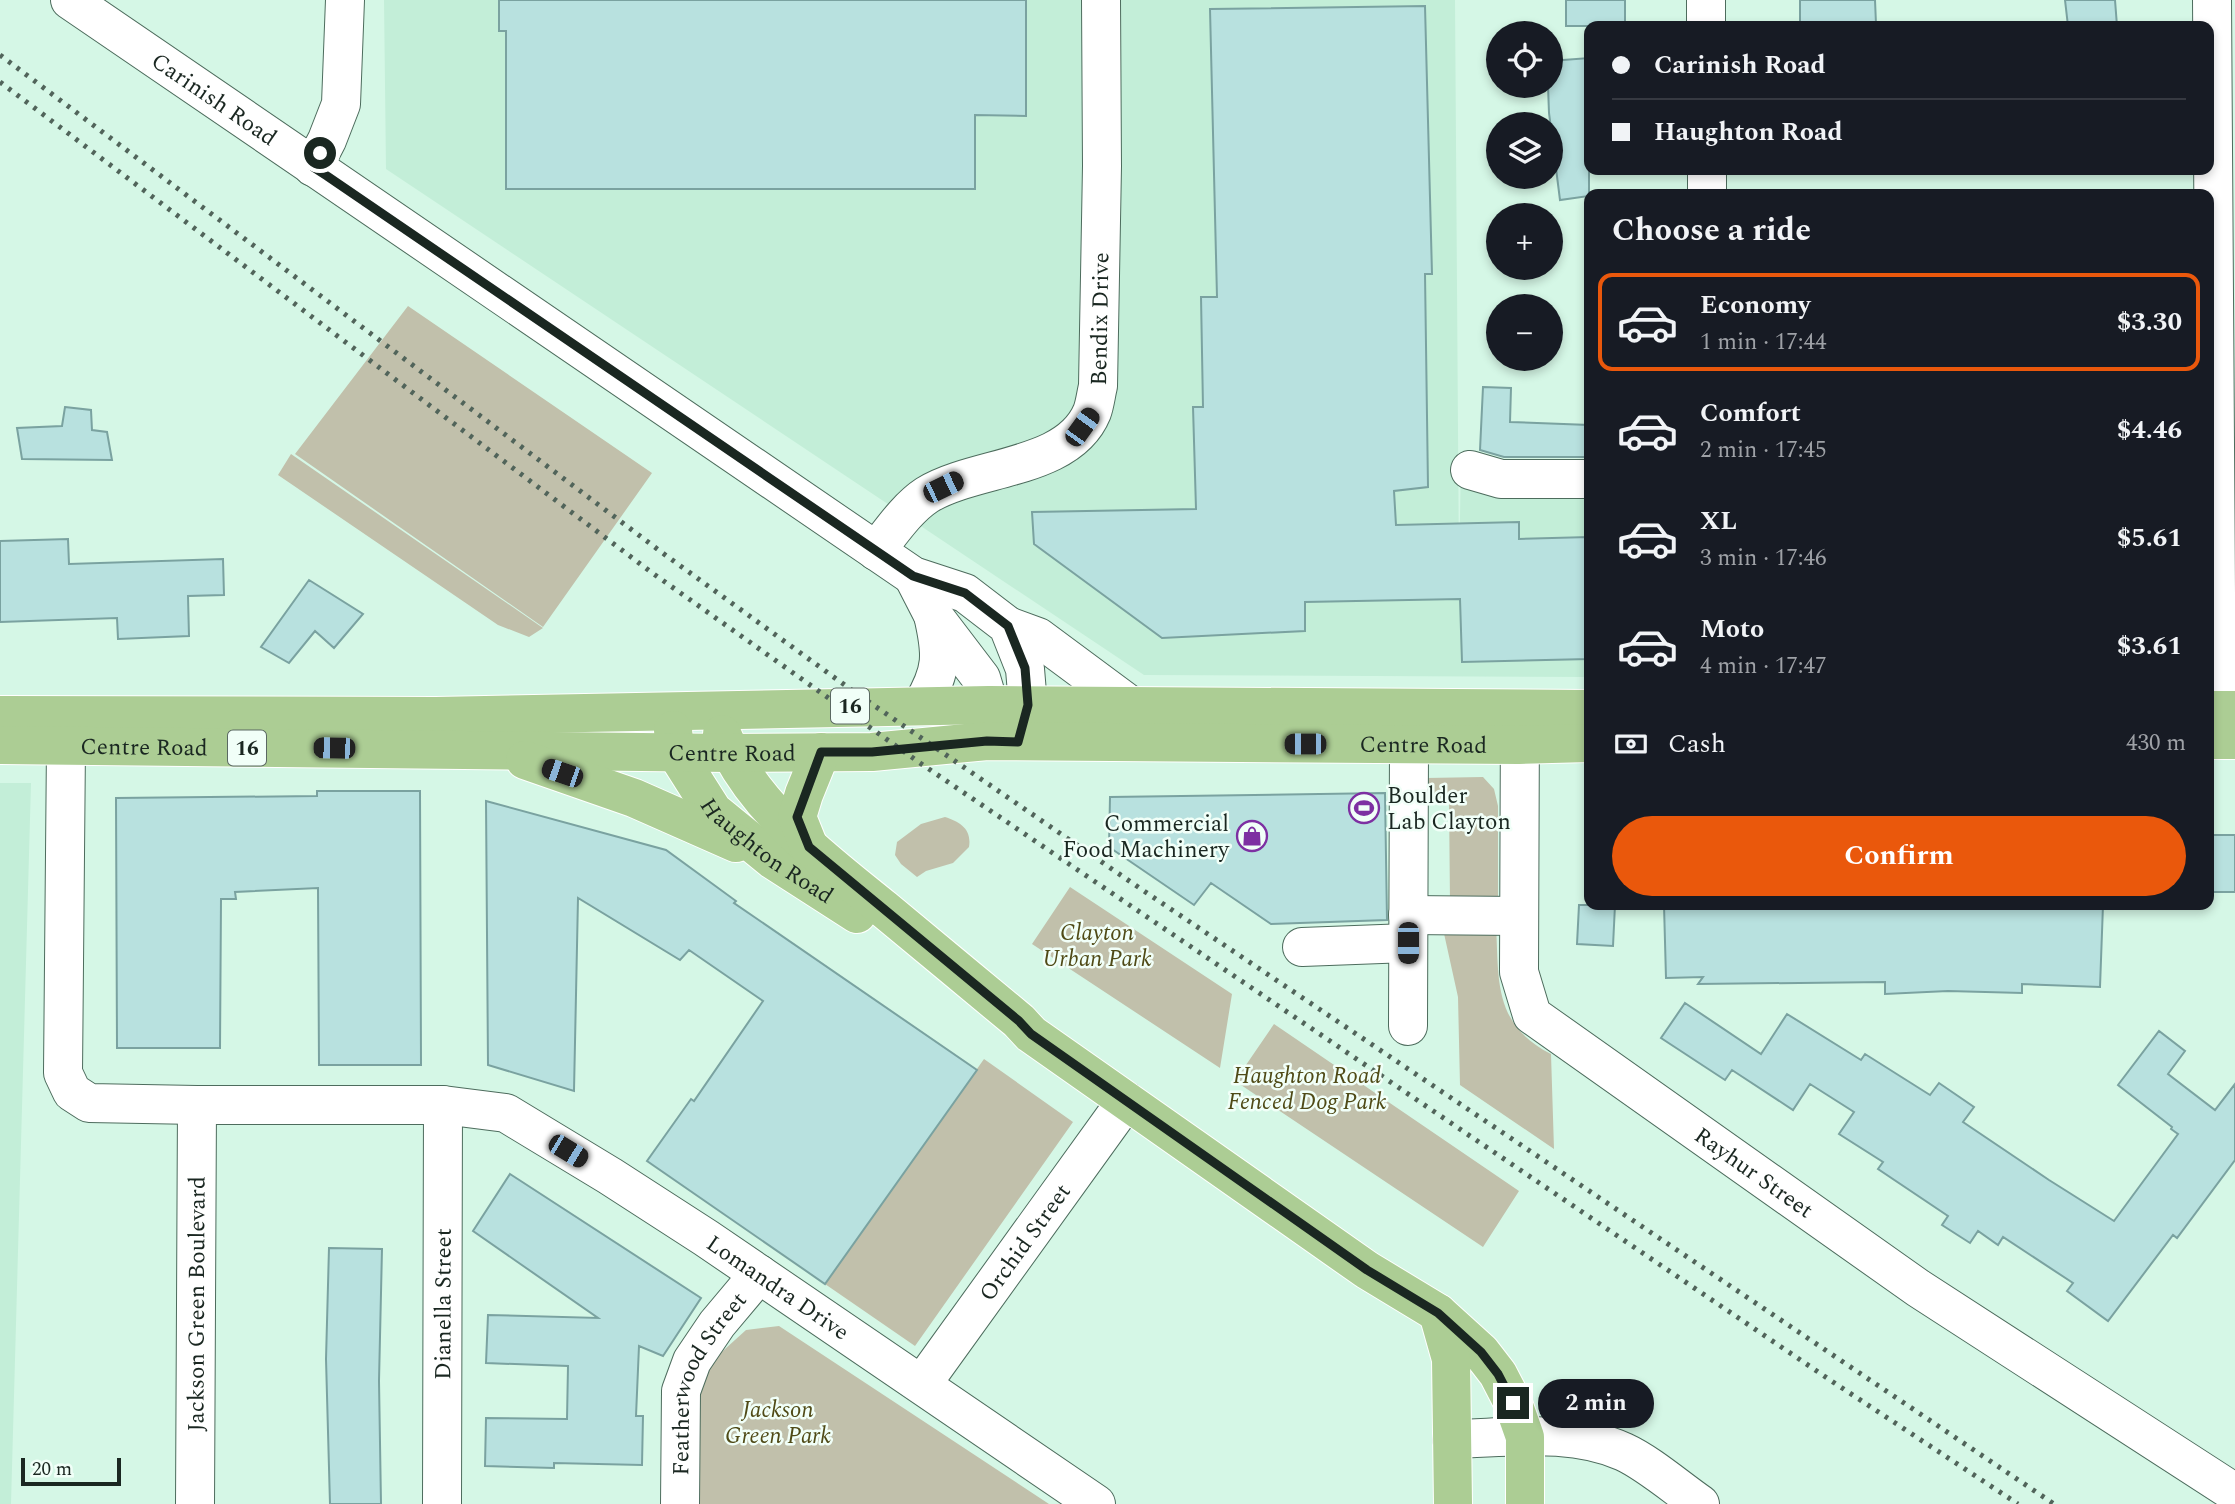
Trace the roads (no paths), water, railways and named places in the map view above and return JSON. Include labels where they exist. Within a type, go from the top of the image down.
[{"type":"main road","name":"Centre Road","points":[[0,715],[436,716],[922,705],[998,729]]},
{"type":"main road","name":"Centre Road","points":[[1028,705],[1131,706],[1519,727],[1584,742]]},
{"type":"main road","name":"Haughton Road","points":[[712,710],[729,752],[764,801],[809,847],[1019,1021],[1031,1034],[1367,1270],[1438,1313],[1481,1352],[1498,1374],[1513,1403],[1525,1437],[1525,1504]]},
{"type":"main road","name":"Centre Road","points":[[0,745],[872,752],[998,729],[1409,745],[1519,727],[1584,710]]},
{"type":"main road","name":"Haughton Road","points":[[672,711],[675,751],[713,811],[773,860],[1019,1021]]},
{"type":"main road","points":[[495,750],[636,799],[773,860]]},
{"type":"main road","points":[[809,847],[797,817],[821,752]]},
{"type":"main road","points":[[1438,1313],[1451,1359],[1453,1504]]},
{"type":"street","name":"Carinish Road","points":[[70,0],[913,576],[965,593],[1008,626]]},
{"type":"street","points":[[313,167],[341,104],[345,0]]},
{"type":"street","name":"Bendix Drive","points":[[876,551],[897,524],[926,496],[961,478],[1040,458],[1072,440],[1091,413],[1098,386],[1102,166],[1101,0]]},
{"type":"street","points":[[1706,0],[1706,21]]},
{"type":"street","points":[[2212,0],[2212,21]]},
{"type":"street","points":[[1470,470],[1501,479],[1584,479]]},
{"type":"street","points":[[2214,540],[2220,725]]},
{"type":"street","name":"Carinish Road","points":[[913,576],[933,615],[981,678],[998,729]]},
{"type":"street","points":[[922,705],[936,682],[940,646],[933,615]]},
{"type":"street","points":[[998,729],[1028,705],[1025,668],[1008,626]]},
{"type":"street","points":[[1008,626],[1038,637],[1131,706]]},
{"type":"street","name":"Rayhur Street","points":[[1519,727],[1519,972],[1532,1015],[1918,1288],[2235,1493]]},
{"type":"street","points":[[1408,1026],[1409,745]]},
{"type":"street","name":"Lomandra Drive","points":[[66,746],[63,1073],[72,1093],[89,1103],[443,1105],[506,1113],[610,1176],[759,1274],[1096,1504]]},
{"type":"street","points":[[1302,947],[1408,929],[1519,916]]},
{"type":"street","name":"Orchid Street","points":[[922,1384],[1126,1101]]},
{"type":"street","name":"Jackson Green Boulevard","points":[[195,1504],[197,1105]]},
{"type":"street","name":"Dianella Street","points":[[442,1504],[443,1105]]},
{"type":"street","name":"Featherwood Street","points":[[680,1504],[681,1391],[692,1361],[717,1324],[759,1274]]},
{"type":"street","points":[[1452,1439],[1525,1437],[1573,1438],[1597,1442],[1626,1453],[1700,1504]]},
{"type":"railway","points":[[0,55],[664,554],[853,691],[1141,889],[2054,1504]]},
{"type":"railway","points":[[0,82],[651,572],[920,763],[1830,1380],[2018,1504]]},
{"type":"place","name":"Boulder Lab Clayton","points":[[1364,808]]},
{"type":"place","name":"Commercial Food Machinery","points":[[1252,836]]},
{"type":"park label","name":"Clayton Urban Park","points":[[1097,945]]},
{"type":"park label","name":"Haughton Road Fenced Dog Park","points":[[1307,1088]]},
{"type":"park label","name":"Jackson Green Park","points":[[778,1422]]}]
